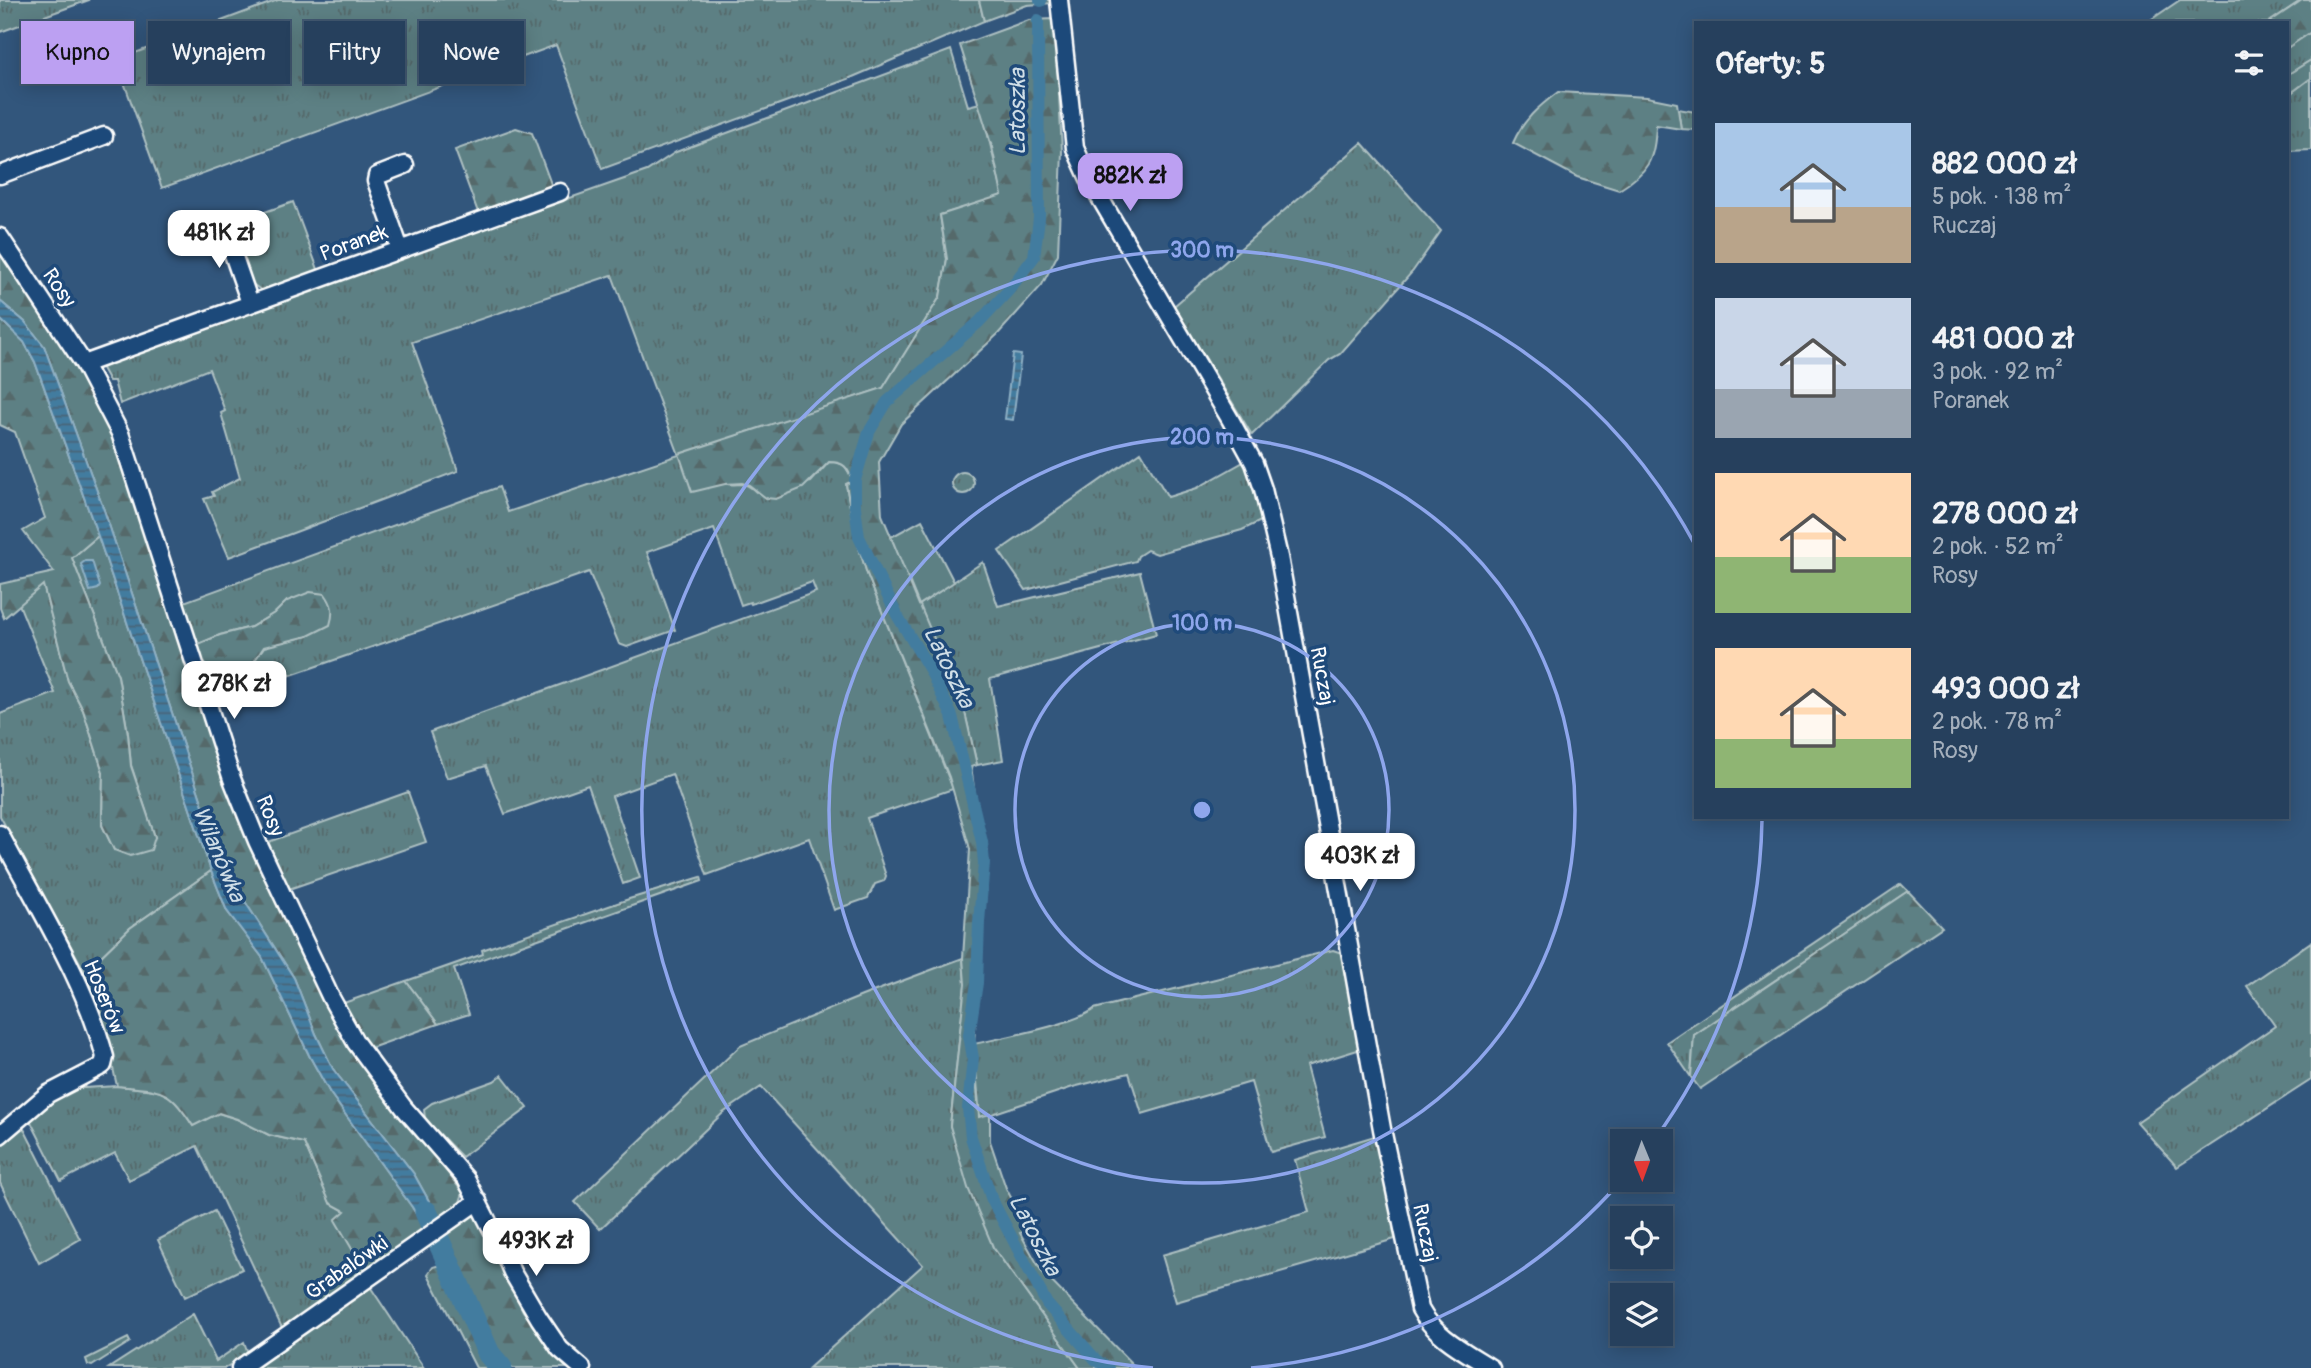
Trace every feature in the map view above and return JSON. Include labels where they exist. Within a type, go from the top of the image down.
[{"type":"street","name":"Ruczaj","points":[[1059,0],[1075,148],[1090,181],[1235,428],[1254,463],[1264,489],[1282,571],[1382,1129],[1420,1309],[1425,1319],[1449,1341],[1491,1368]]},
{"type":"street","points":[[0,175],[104,136]]},
{"type":"street","points":[[400,249],[376,181],[377,176],[405,165]]},
{"type":"street","name":"Poranek","points":[[84,364],[560,192]]},
{"type":"street","points":[[191,233],[217,224],[224,228],[250,303]]},
{"type":"street","name":"Rosy","points":[[0,237],[84,364],[120,433],[232,779],[257,841],[331,998],[356,1043],[404,1108],[466,1179],[512,1272],[539,1318],[560,1349],[582,1368]]},
{"type":"street","name":"Hoserów","points":[[0,834],[73,974],[105,1057],[100,1068],[48,1094],[0,1135]]},
{"type":"street","name":"Grabalówki","points":[[240,1368],[478,1201]]},
{"type":"green space","points":[[0,0],[89,0],[31,21],[21,21],[21,24],[0,32]]},
{"type":"green space","points":[[278,0],[979,0],[984,21],[848,79],[602,169],[556,45],[524,57],[524,21],[419,21],[419,84],[449,84],[162,188],[125,84],[134,84],[134,53],[148,48],[148,84],[290,84],[290,21],[221,21]]},
{"type":"green space","points":[[979,0],[1052,0],[1052,3],[1027,5],[984,21]]},
{"type":"green space","points":[[2180,0],[2302,0],[2271,21],[2149,21]]},
{"type":"green space","points":[[2302,0],[2311,0],[2311,32],[2289,47],[2289,21],[2271,21]]},
{"type":"green space","points":[[1055,19],[1062,151],[1058,254],[1042,285],[998,334],[901,424],[879,462],[882,515],[943,660],[951,688],[959,686],[977,765],[971,767],[977,808],[988,852],[974,1043],[979,1117],[990,1114],[990,1141],[1006,1188],[1028,1230],[1020,1233],[1042,1272],[1136,1368],[1080,1368],[993,1247],[968,1188],[950,1126],[965,984],[963,958],[970,849],[949,777],[867,574],[855,535],[846,484],[853,481],[849,472],[842,464],[829,462],[803,488],[776,499],[766,498],[742,483],[692,492],[679,454],[883,388],[940,297],[947,259],[940,215],[1002,195],[992,147],[960,45],[1029,20]]},
{"type":"green space","points":[[2311,32],[2311,60],[2289,74],[2289,47]]},
{"type":"green space","points":[[951,50],[968,106],[980,103],[1003,196],[940,215],[947,259],[940,297],[883,388],[680,455],[719,481],[744,484],[756,492],[811,482],[829,462],[845,466],[853,481],[846,484],[855,535],[867,574],[953,789],[867,818],[886,876],[884,881],[875,884],[868,898],[834,910],[809,838],[707,875],[672,774],[612,796],[640,878],[623,884],[588,785],[505,814],[486,766],[447,778],[430,732],[816,592],[812,582],[751,604],[741,605],[714,529],[647,552],[675,630],[627,647],[619,644],[589,572],[265,684],[255,674],[255,660],[264,646],[308,636],[287,601],[276,612],[251,627],[196,645],[181,603],[499,487],[508,512],[679,455],[612,275],[412,342],[458,471],[229,557],[204,499],[214,496],[212,492],[240,478],[221,413],[225,411],[209,369],[120,404],[114,381],[109,381],[99,363],[647,171],[676,152]]},
{"type":"green space","points":[[2311,60],[2311,78],[2289,94],[2289,74]]},
{"type":"green space","points":[[2311,78],[2311,150],[2289,151],[2289,94]]},
{"type":"green space","points":[[1558,92],[1647,97],[1677,103],[1681,129],[1656,125],[1654,147],[1648,164],[1637,177],[1619,190],[1577,177],[1513,143],[1532,114]]},
{"type":"green space","points":[[1678,109],[1694,112],[1694,130],[1681,129]]},
{"type":"green space","points":[[516,128],[532,133],[551,184],[549,190],[479,215],[455,150]]},
{"type":"green space","points":[[1362,143],[1441,231],[1413,271],[1340,354],[1329,360],[1252,435],[1174,306]]},
{"type":"green space","points":[[293,202],[319,272],[262,291],[246,279],[228,225]]},
{"type":"green space","points":[[0,248],[92,392],[115,439],[222,756],[233,802],[389,1096],[463,1193],[459,1205],[439,1219],[414,1174],[333,1069],[294,978],[235,886],[219,853],[105,513],[44,346],[25,322],[0,301]]},
{"type":"green space","points":[[0,319],[24,342],[35,362],[98,536],[72,558],[118,676],[131,766],[155,837],[151,850],[130,856],[114,850],[102,825],[103,772],[83,710],[68,681],[43,585],[4,618],[0,608],[0,584],[54,572],[23,531],[45,518],[15,432],[0,425]]},
{"type":"green space","points":[[1141,452],[1168,497],[1197,488],[1247,460],[1263,506],[1261,521],[1242,530],[1157,554],[1147,550],[1138,556],[1136,561],[1026,590],[999,551]]},
{"type":"green space","points":[[963,472],[971,475],[974,483],[971,491],[963,494],[955,491],[952,483],[955,475]]},
{"type":"green space","points":[[922,520],[954,582],[919,605],[891,537]]},
{"type":"green space","points":[[98,536],[211,871],[130,928],[85,972],[0,816],[0,714],[55,693],[19,604],[43,584],[68,681],[83,710],[103,772],[102,825],[114,850],[155,837],[131,765],[118,676],[72,558]]},
{"type":"green space","points":[[983,562],[998,606],[1140,572],[1156,634],[990,679],[1003,760],[977,765],[959,687],[951,688],[943,660],[919,605]]},
{"type":"green space","points":[[310,592],[325,594],[328,598],[332,609],[330,625],[308,636],[264,647],[255,660],[255,674],[265,684],[218,700],[196,645],[251,627],[276,612],[287,601]]},
{"type":"green space","points":[[408,792],[426,842],[289,889],[268,842]]},
{"type":"green space","points":[[211,871],[227,911],[262,957],[330,1093],[425,1229],[365,1271],[335,1220],[345,1211],[330,1203],[304,1143],[269,1135],[219,1113],[193,1126],[170,1097],[154,1090],[117,1086],[106,1037],[85,972],[130,928]]},
{"type":"green space","points":[[701,877],[702,881],[454,969],[469,1014],[438,1024],[406,981],[483,954],[482,950]]},
{"type":"green space","points":[[1901,884],[1908,891],[1694,1035],[1691,1077],[1667,1042]]},
{"type":"green space","points":[[1908,891],[1942,927],[1700,1089],[1691,1077],[1694,1035]]},
{"type":"green space","points":[[2311,942],[2311,1080],[2177,1167],[2137,1122],[2275,1026],[2247,986]]},
{"type":"green space","points":[[1333,950],[1345,954],[1364,1048],[1306,1066],[1325,1137],[1271,1152],[1251,1082],[1142,1114],[1129,1073],[1073,1087],[980,1118],[974,1044],[1055,1025],[1085,1015],[1094,1009]]},
{"type":"green space","points":[[963,958],[965,984],[950,1126],[993,1247],[1080,1368],[809,1368],[923,1265],[761,1087],[723,1113],[600,1229],[575,1202],[740,1046]]},
{"type":"green space","points":[[406,981],[438,1024],[368,1049],[338,1005]]},
{"type":"green space","points":[[502,1075],[528,1108],[462,1157],[425,1119],[424,1109],[432,1103],[494,1081]]},
{"type":"green space","points":[[117,1086],[154,1090],[170,1097],[193,1126],[218,1113],[269,1135],[304,1143],[330,1202],[346,1212],[336,1220],[365,1271],[282,1328],[197,1146],[129,1180],[115,1153],[61,1181],[29,1118],[68,1089]]},
{"type":"green space","points":[[22,1125],[80,1239],[39,1263],[0,1183],[0,1144]]},
{"type":"green space","points":[[1378,1135],[1395,1239],[1176,1302],[1162,1255],[1309,1212],[1295,1160]]},
{"type":"green space","points":[[214,1211],[242,1269],[185,1297],[158,1240]]},
{"type":"green space","points":[[470,1215],[478,1217],[483,1224],[523,1311],[566,1368],[476,1368],[428,1274],[433,1267],[440,1265],[428,1243]]},
{"type":"green space","points":[[369,1285],[424,1368],[247,1368]]},
{"type":"green space","points":[[193,1314],[216,1361],[244,1342],[248,1353],[225,1368],[109,1368]]},
{"type":"green space","points":[[128,1338],[130,1342],[92,1366],[88,1365],[86,1359]]},
{"type":"water","points":[[0,301],[25,322],[44,346],[105,513],[219,853],[235,886],[294,978],[333,1069],[414,1174],[439,1219],[425,1229],[330,1093],[262,957],[227,911],[35,362],[24,342],[0,319]]},
{"type":"water","points":[[1013,354],[1021,355],[1013,420],[1005,419]]},
{"type":"water","points":[[92,561],[100,586],[98,589],[90,591],[81,564]]},
{"type":"waterway","name":"Latoszka","points":[[1038,20],[1039,218],[1034,257],[1009,290],[979,322],[887,402],[869,432],[855,480],[855,507],[859,537],[897,615],[930,670],[952,716],[982,842],[984,863],[977,983],[969,1035],[973,1058],[968,1108],[971,1137],[992,1200],[1047,1304],[1096,1360],[1108,1368]]},
{"type":"waterway","name":"Wilanówka","points":[[426,1212],[489,1354],[501,1368]]}]
